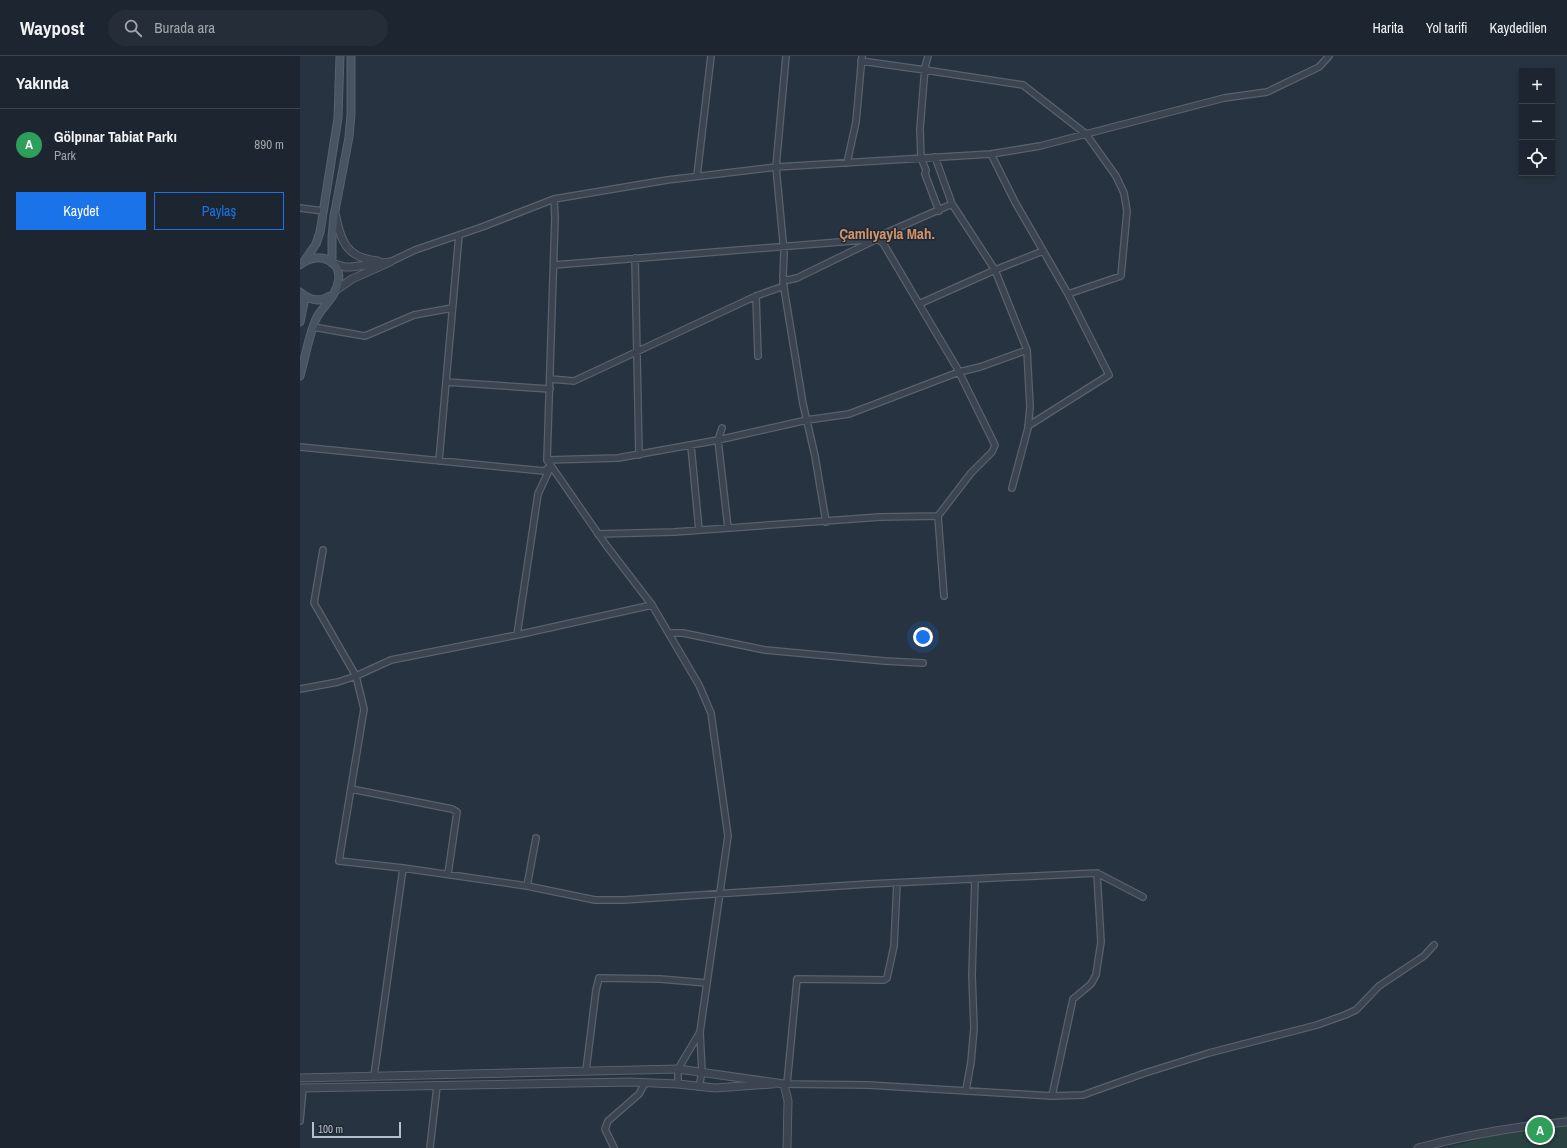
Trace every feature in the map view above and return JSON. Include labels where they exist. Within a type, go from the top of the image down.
[{"type":"main road","points":[[303,263],[316,244],[323,211],[338,118],[340,56]]},
{"type":"main road","points":[[332,263],[332,237],[335,211],[349,137],[351,114],[351,56]]},
{"type":"main road","points":[[300,376],[317,317],[339,283],[337,269],[326,259],[312,257],[303,263]]},
{"type":"main road","points":[[300,322],[302,295],[312,300],[319,301],[326,299],[334,292]]},
{"type":"street","points":[[697,176],[711,56]]},
{"type":"street","points":[[786,56],[776,167],[784,246],[783,278],[796,367],[806,420],[815,456],[826,522]]},
{"type":"street","points":[[928,56],[925,70],[920,129],[920,158],[926,170],[925,174],[939,211]]},
{"type":"street","points":[[334,292],[352,279],[415,250],[554,199],[667,180],[776,167],[991,154],[1040,146],[1224,98],[1267,92],[1319,67],[1329,56]]},
{"type":"street","points":[[847,163],[856,122],[862,59],[1023,86],[1086,134],[1116,176],[1124,193],[1127,211],[1122,275],[1068,294]]},
{"type":"street","points":[[991,154],[1068,294],[1109,375],[1028,426]]},
{"type":"street","points":[[935,157],[952,204],[995,270],[1027,350],[1030,407],[1028,426],[1012,488]]},
{"type":"street","points":[[554,199],[554,265],[547,460],[598,534],[652,605],[699,685],[711,713],[728,836],[700,1032],[702,1072],[699,1087]]},
{"type":"street","points":[[783,278],[788,280],[797,278],[877,239],[886,233],[952,204]]},
{"type":"street","points":[[300,208],[323,211]]},
{"type":"street","points":[[335,211],[340,235],[346,246],[352,252],[360,258],[390,262]]},
{"type":"street","points":[[439,461],[459,235]]},
{"type":"street","points":[[554,265],[877,239],[883,243],[959,372],[995,445],[992,452],[972,473],[938,516],[944,596]]},
{"type":"street","points":[[919,304],[995,270],[1043,251]]},
{"type":"street","points":[[635,258],[639,455]]},
{"type":"street","points":[[332,263],[345,267],[351,267],[390,262]]},
{"type":"street","points":[[550,379],[574,381],[756,296],[784,286]]},
{"type":"street","points":[[756,296],[758,356]]},
{"type":"street","points":[[313,327],[365,336],[414,315],[452,308]]},
{"type":"street","points":[[547,460],[618,458],[639,455],[691,446],[806,420],[849,414],[959,372],[980,367],[1027,350]]},
{"type":"street","points":[[446,382],[550,389]]},
{"type":"street","points":[[722,428],[718,440],[728,528]]},
{"type":"street","points":[[691,446],[699,530]]},
{"type":"street","points":[[300,447],[544,471],[551,466]]},
{"type":"street","points":[[517,635],[538,494],[551,466]]},
{"type":"street","points":[[598,534],[699,530],[880,517],[938,516]]},
{"type":"street","points":[[323,550],[314,604],[356,676],[364,710],[339,861],[403,868],[528,886],[595,900],[624,900],[719,893],[1098,873],[1143,897]]},
{"type":"street","points":[[300,689],[338,682],[356,676],[391,660],[517,635],[652,605]]},
{"type":"street","points":[[669,633],[683,633],[765,650],[885,661],[923,662]]},
{"type":"street","points":[[351,789],[452,809],[457,812],[448,874]]},
{"type":"street","points":[[528,886],[536,838]]},
{"type":"street","points":[[374,1076],[403,868]]},
{"type":"street","points":[[1052,1096],[1073,999],[1091,984],[1096,975],[1100,942],[1098,873]]},
{"type":"street","points":[[966,1090],[971,1062],[974,1028],[972,975],[975,879]]},
{"type":"street","points":[[787,1148],[788,1102],[786,1084],[797,979],[884,980],[887,978],[894,946],[897,883]]},
{"type":"street","points":[[300,1121],[301,1088],[645,1083],[678,1084],[715,1088],[786,1084],[868,1085],[1052,1096],[1083,1094],[1209,1052],[1317,1025],[1345,1015],[1356,1010],[1379,986],[1424,956],[1434,945]]},
{"type":"street","points":[[586,1071],[596,990],[599,978],[660,979],[707,983]]},
{"type":"street","points":[[678,1084],[678,1069],[700,1032]]},
{"type":"street","points":[[300,1078],[678,1069],[786,1084]]},
{"type":"street","points":[[614,1148],[605,1129],[608,1121],[639,1094],[645,1083]]},
{"type":"street","points":[[430,1148],[437,1086]]},
{"type":"street","points":[[1418,1148],[1464,1136],[1536,1125],[1567,1122]]},
{"type":"green space","points":[[1567,1115],[1567,1148],[1450,1148],[1458,1145]]},
{"type":"place","name":"Gölpınar Tabiat Parkı","points":[[1540,1130]]},
{"type":"district","name":"Çamlıyayla Mah.","points":[[887,234]]}]
